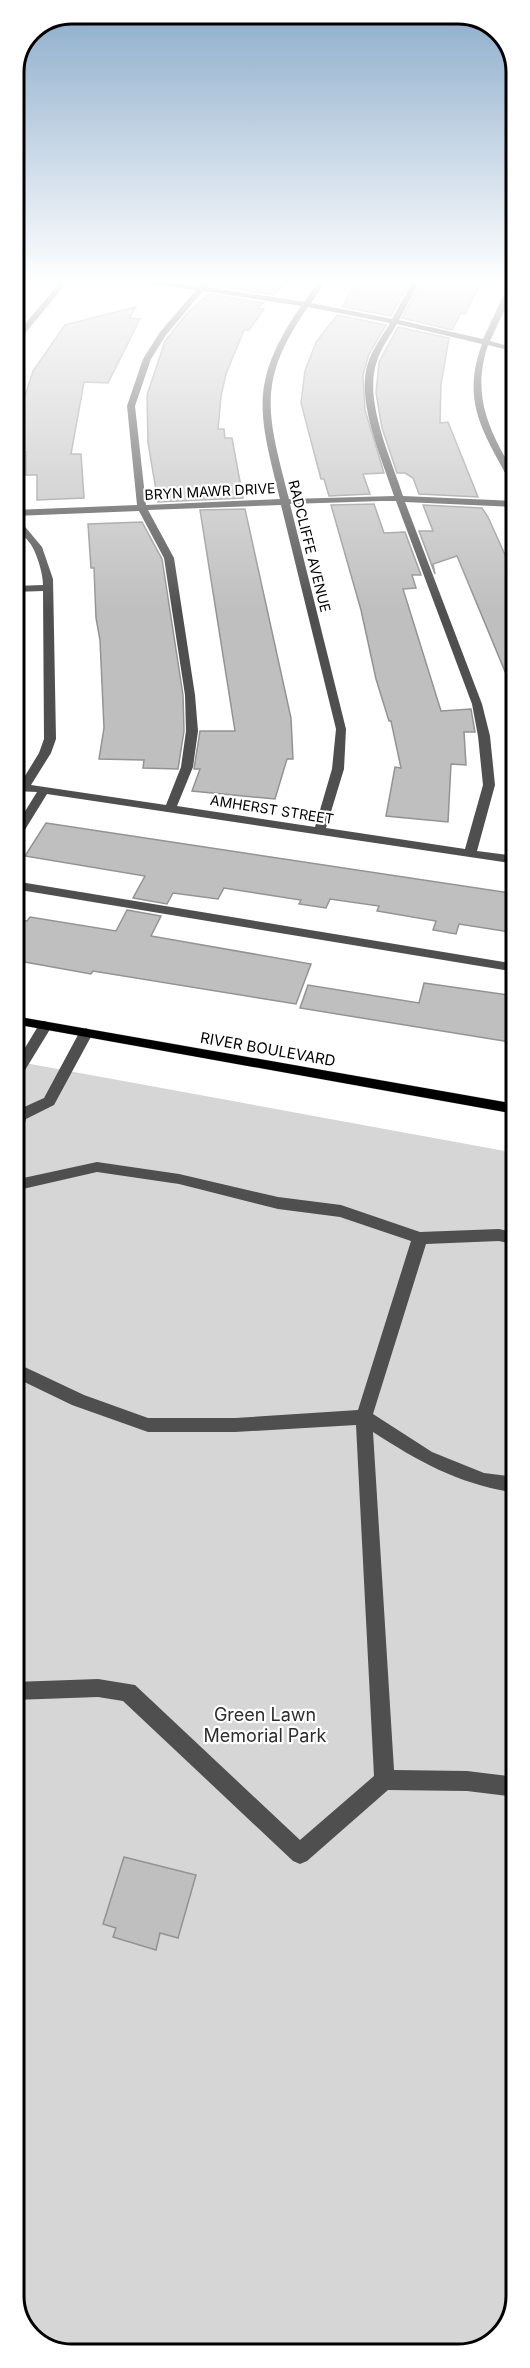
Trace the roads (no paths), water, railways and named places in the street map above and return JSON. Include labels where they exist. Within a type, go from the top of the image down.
[{"type":"main road","name":"RIVER BOULEVARD","points":[[24,1022],[506,1107]]},
{"type":"street","points":[[137,390],[131,406],[142,508],[169,558],[190,694],[192,731],[187,767],[170,809]]},
{"type":"street","name":"RADCLIFFE AVENUE","points":[[266,390],[266,425],[341,729],[342,757],[336,786],[319,831]]},
{"type":"street","points":[[370,390],[371,410],[399,498],[477,704],[484,736],[489,785],[470,854]]},
{"type":"street","points":[[476,390],[483,419],[506,466]]},
{"type":"street","name":"BRYN MAWR DRIVE","points":[[24,513],[399,498],[506,503]]},
{"type":"street","points":[[24,531],[37,547],[44,561],[48,588],[50,739],[45,753],[24,780]]},
{"type":"street","points":[[24,589],[48,588]]},
{"type":"street","name":"AMHERST STREET","points":[[24,788],[506,859]]},
{"type":"street","points":[[24,822],[44,790]]},
{"type":"street","points":[[24,887],[506,966]]},
{"type":"street","points":[[24,1061],[45,1026]]},
{"type":"street","points":[[24,1109],[49,1101],[86,1033]]},
{"type":"street","points":[[24,1184],[97,1167],[179,1179],[278,1203],[341,1211],[420,1238],[506,1236]]},
{"type":"street","points":[[384,1780],[364,1417],[420,1238]]},
{"type":"street","points":[[24,1374],[78,1400],[148,1425],[235,1425],[364,1417],[426,1457],[483,1480],[506,1483]]},
{"type":"street","points":[[24,1691],[98,1688],[128,1692],[300,1854],[384,1780],[423,1783],[491,1781],[506,1785]]},
{"type":"park label","name":"Green Lawn Memorial Park","points":[[265,1724]]}]
